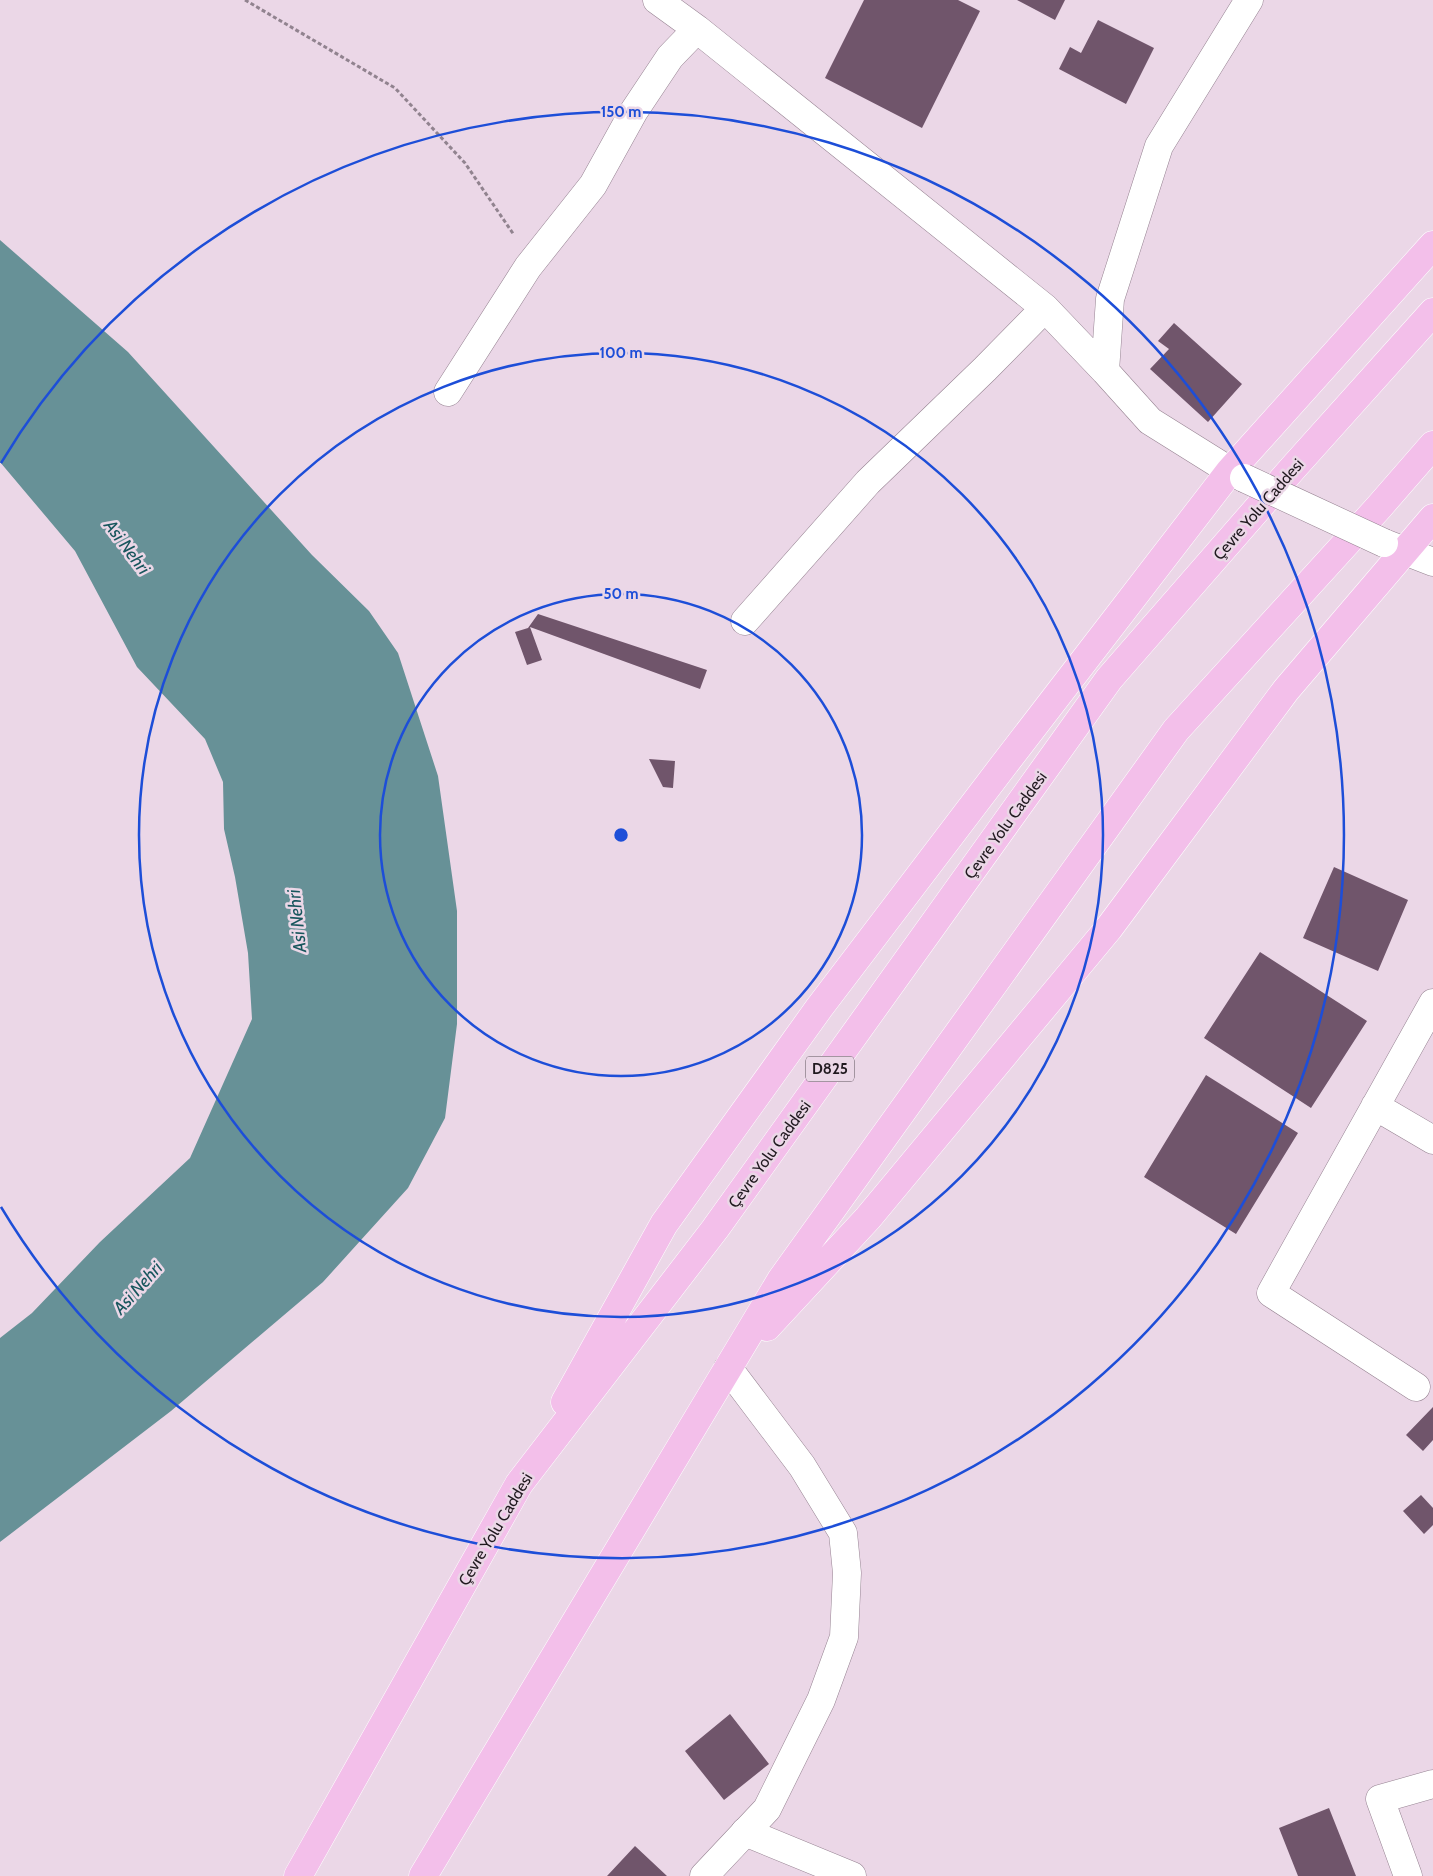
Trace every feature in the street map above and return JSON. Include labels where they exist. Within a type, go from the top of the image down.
[{"type":"highway","points":[[519,1484],[664,1224],[819,1008],[1003,766],[1237,474],[1433,245]]},
{"type":"highway","name":"Çevre Yolu Caddesi","points":[[298,1876],[519,1484],[715,1229],[1109,679],[1433,312]]},
{"type":"highway","points":[[423,1876],[781,1280],[1176,730],[1433,445]]},
{"type":"highway","points":[[728,1368],[868,1218],[1109,928],[1394,547],[1433,518]]},
{"type":"street","points":[[656,0],[698,29],[1045,308],[1150,421],[1237,474],[1394,547],[1433,562]]},
{"type":"street","points":[[1105,371],[1110,299],[1160,146],[1249,0]]},
{"type":"street","points":[[448,392],[532,262],[593,185],[634,110],[670,58],[698,29]]},
{"type":"street","points":[[745,621],[868,482],[1045,308]]},
{"type":"street","points":[[1416,1387],[1271,1293],[1433,1002]]},
{"type":"street","points":[[1375,1106],[1433,1140]]},
{"type":"street","points":[[704,1876],[767,1809],[822,1700],[844,1637],[847,1573],[843,1533],[802,1466],[728,1368]]},
{"type":"street","points":[[1408,1876],[1380,1799],[1433,1784]]},
{"type":"street","points":[[745,1832],[852,1876]]},
{"type":"path","points":[[244,0],[395,88],[465,163],[532,262]]},
{"type":"water","name":"Asi Nehri","points":[[0,240],[128,352],[312,555],[369,611],[398,653],[438,776],[457,911],[457,1024],[445,1118],[408,1188],[323,1282],[171,1411],[0,1542],[0,1338],[32,1313],[100,1242],[190,1158],[252,1019],[248,953],[235,877],[224,829],[223,782],[205,739],[137,667],[75,551],[0,462]]},
{"type":"building","points":[[864,0],[958,0],[980,11],[922,128],[825,78]]},
{"type":"building","points":[[1017,0],[1065,0],[1055,20]]},
{"type":"building","points":[[1098,20],[1154,48],[1126,104],[1059,69],[1070,47],[1081,53]]},
{"type":"building","points":[[1174,323],[1242,384],[1208,422],[1150,369],[1169,349],[1158,341]]},
{"type":"building","points":[[538,614],[707,670],[700,689],[530,627],[542,660],[527,665],[515,632],[528,628]]},
{"type":"building","points":[[649,759],[675,761],[673,788],[663,787]]},
{"type":"building","points":[[1334,867],[1408,900],[1378,971],[1303,938]]},
{"type":"building","points":[[1260,952],[1367,1021],[1311,1108],[1204,1038]]},
{"type":"building","points":[[1206,1075],[1298,1133],[1236,1234],[1144,1177]]},
{"type":"building","points":[[1433,1407],[1433,1440],[1423,1451],[1406,1435]]},
{"type":"building","points":[[1421,1495],[1433,1508],[1433,1525],[1424,1534],[1403,1511]]},
{"type":"building","points":[[730,1714],[769,1764],[724,1800],[685,1751]]},
{"type":"building","points":[[1329,1808],[1356,1876],[1298,1876],[1279,1828]]},
{"type":"building","points":[[635,1846],[667,1876],[607,1876]]}]
